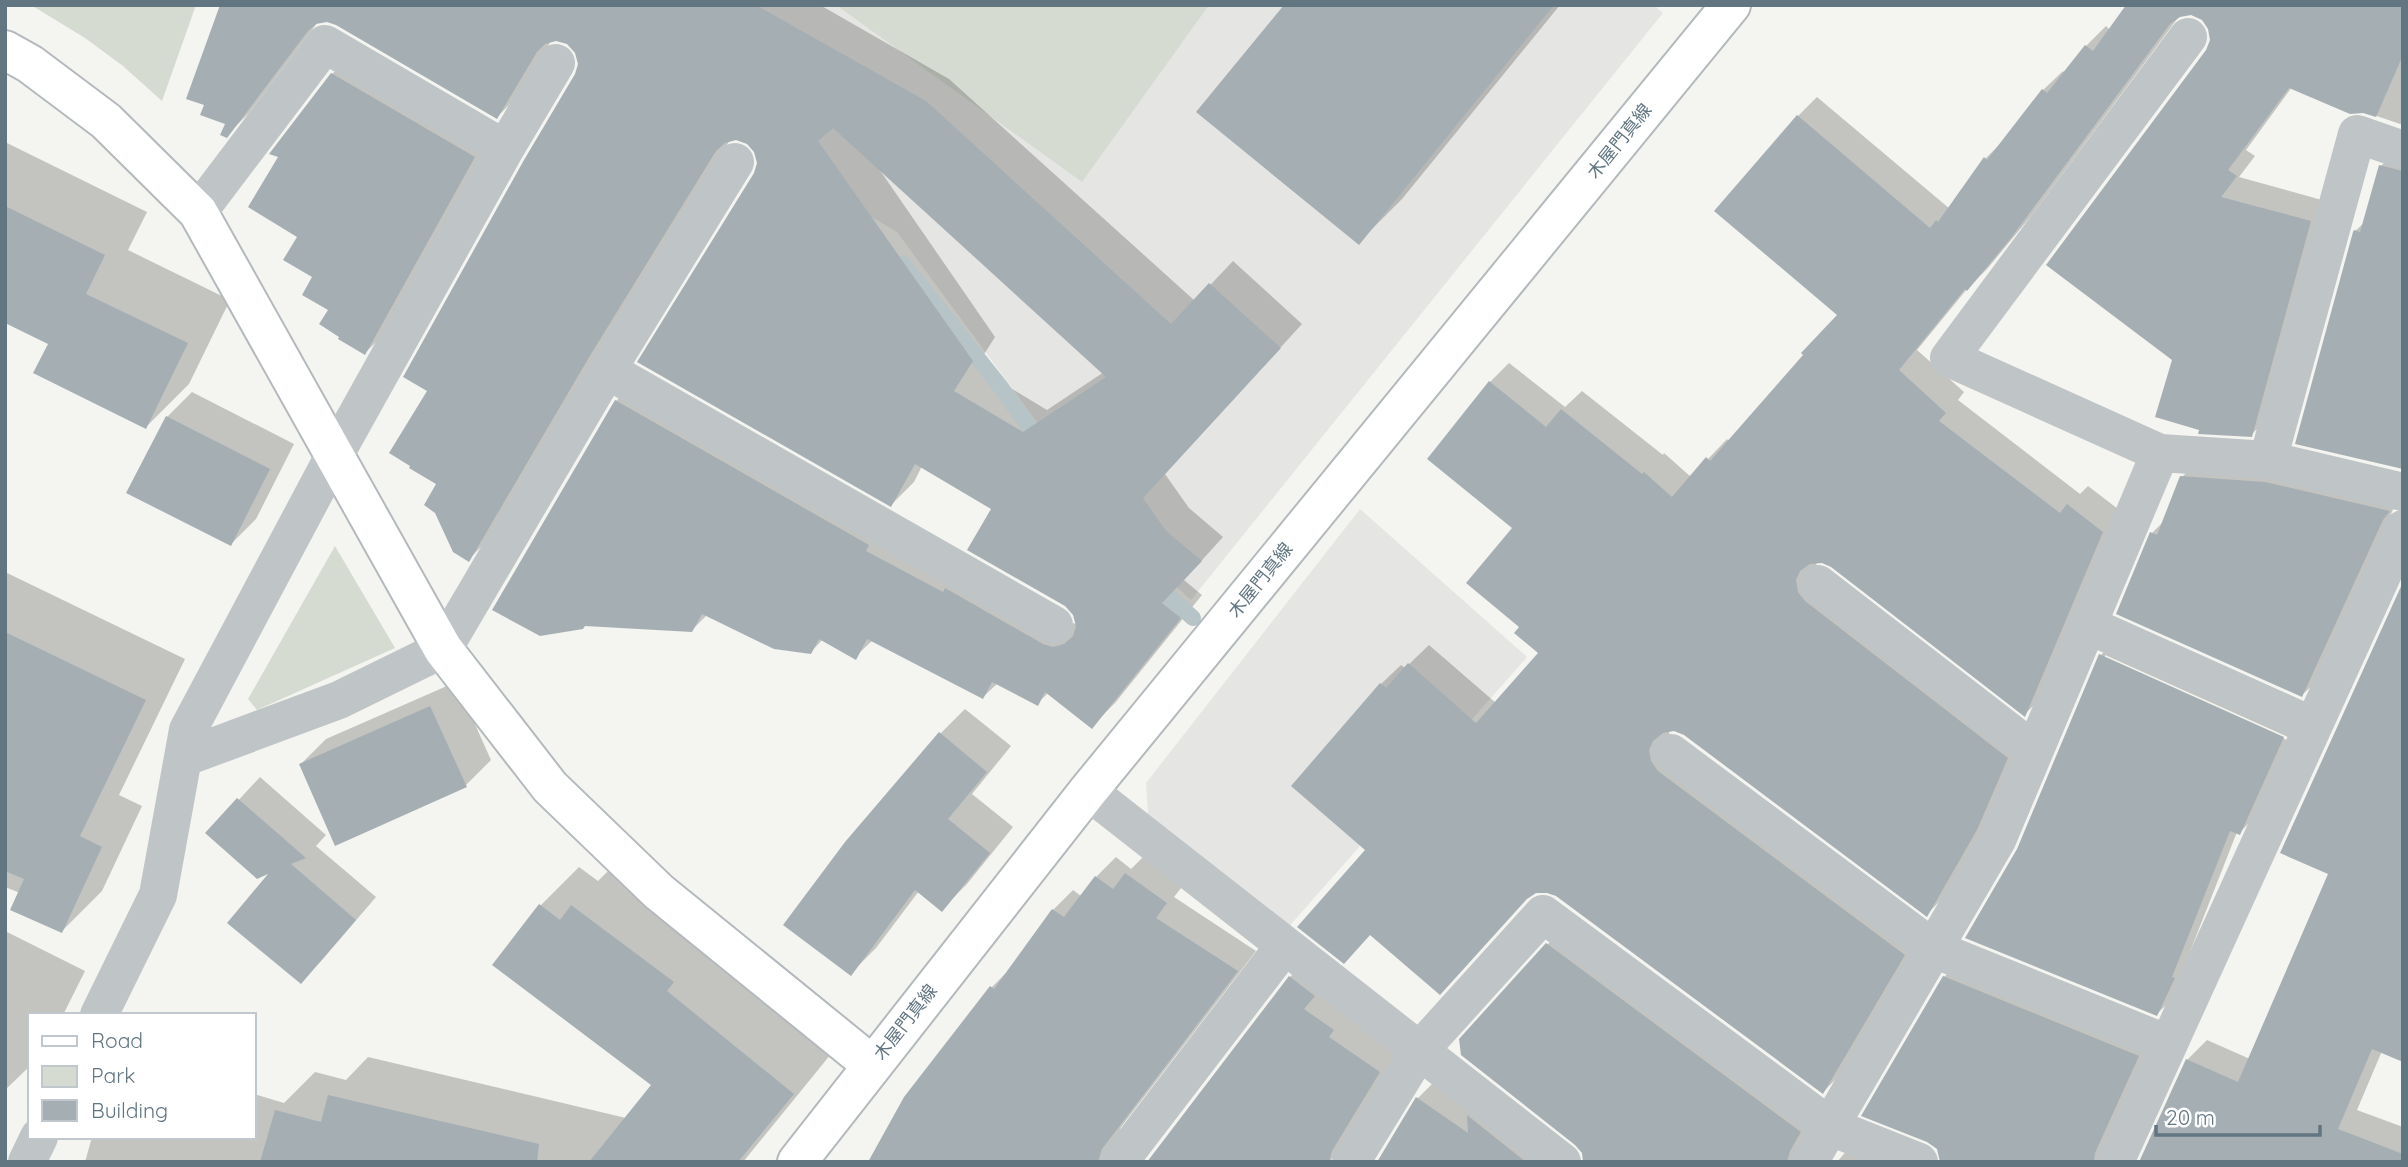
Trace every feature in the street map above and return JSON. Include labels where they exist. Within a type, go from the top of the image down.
[{"type":"main road","name":"木屋門真線","points":[[797,1162],[1088,791],[1731,5]]},
{"type":"main road","points":[[5,50],[30,64],[106,121],[198,212],[443,649],[550,787],[659,892],[872,1065]]},
{"type":"street","points":[[2188,37],[1949,358],[2160,453],[2268,460],[2403,492]]},
{"type":"street","points":[[198,212],[325,44],[505,149]]},
{"type":"street","points":[[100,1013],[158,895],[188,730],[334,456],[505,149],[556,63]]},
{"type":"street","points":[[2268,460],[2357,135],[2403,150]]},
{"type":"street","points":[[183,758],[339,700],[443,649],[607,370],[735,162]]},
{"type":"street","points":[[607,370],[1054,625]]},
{"type":"street","points":[[1809,1162],[1997,840],[2160,453]]},
{"type":"street","points":[[2128,1158],[2168,1044],[2403,529]]},
{"type":"street","points":[[1818,584],[2034,751]]},
{"type":"street","points":[[2088,625],[2313,726]]},
{"type":"street","points":[[1671,752],[1934,949],[2168,1044]]},
{"type":"street","points":[[1088,791],[1562,1162]]},
{"type":"street","points":[[1351,1162],[1419,1051],[1544,914],[1831,1127],[1919,1162]]},
{"type":"street","points":[[1119,1162],[1284,945]]},
{"type":"street","points":[[27,1162],[38,1139]]},
{"type":"shaded area","points":[[513,5],[1654,5],[1663,13],[1191,600],[1123,539],[897,232]]},
{"type":"shaded area","points":[[1360,509],[1527,657],[1285,931],[1149,830],[1146,783]]},
{"type":"green space","points":[[31,5],[196,5],[162,101],[123,66],[85,38]]},
{"type":"green space","points":[[836,5],[1209,5],[1082,182]]},
{"type":"green space","points":[[335,546],[395,648],[257,710],[248,699]]},
{"type":"building","points":[[220,5],[756,5],[926,101],[1171,324],[1209,283],[1281,348],[1143,498],[1166,531],[1202,561],[1162,603],[1181,618],[1092,729],[1045,692],[1038,706],[992,682],[983,699],[867,639],[856,660],[819,639],[811,654],[774,649],[702,614],[692,632],[585,626],[583,629],[540,636],[492,610],[615,400],[869,545],[866,551],[943,592],[945,588],[1043,644],[1053,647],[1064,644],[1073,636],[1076,626],[1073,615],[1065,606],[967,550],[991,509],[915,464],[891,507],[637,362],[754,173],[757,163],[754,152],[747,144],[736,140],[725,143],[716,151],[588,359],[469,562],[453,552],[435,513],[424,505],[436,484],[389,453],[427,391],[403,377],[575,74],[578,64],[575,53],[567,44],[556,41],[545,44],[537,52],[497,119],[327,22],[316,24],[308,31],[227,138],[220,135],[225,124],[200,115],[204,105],[186,99]],"holes":[[[833,128],[1106,377],[1023,432],[954,391],[973,361],[818,141]]]},
{"type":"building","points":[[1284,5],[1554,5],[1359,245],[1196,112]]},
{"type":"building","points":[[2126,5],[2403,5],[2403,55],[2376,117],[2363,113],[2350,114],[2289,88],[2228,170],[2237,176],[2221,197],[2311,221],[2252,437],[2198,434],[2199,430],[2155,417],[2172,360],[2046,265],[2206,50],[2210,40],[2208,29],[2202,20],[2191,15],[2180,17],[2170,24],[2011,238],[1899,370],[1946,413],[1939,421],[2060,513],[2067,504],[2103,532],[2025,717],[1831,567],[1822,563],[1810,564],[1800,571],[1796,580],[1798,592],[1805,601],[2008,758],[1977,830],[1927,917],[1684,735],[1674,731],[1663,733],[1653,741],[1649,750],[1651,761],[1658,771],[1905,955],[1823,1094],[1556,896],[1547,893],[1536,893],[1527,899],[1440,995],[1370,935],[1344,964],[1297,927],[1365,850],[1291,786],[1380,683],[1386,688],[1408,663],[1476,723],[1538,653],[1514,633],[1519,627],[1466,583],[1512,528],[1427,459],[1489,381],[1546,427],[1561,409],[1642,474],[1644,472],[1672,497],[1706,457],[1710,461],[1803,355],[1801,353],[1837,315],[1714,211],[1797,115],[1930,228],[1936,220],[1938,222],[1984,157],[1987,160],[2042,89],[2047,93],[2085,45],[2093,51]]},
{"type":"building","points":[[331,73],[475,157],[365,355],[319,324],[328,310],[302,295],[312,277],[283,260],[297,237],[248,207],[278,157],[269,154]]},
{"type":"building","points":[[2379,165],[2403,171],[2403,469],[2295,444],[2353,232],[2360,232]]},
{"type":"building","points":[[5,206],[105,255],[86,294],[188,343],[146,429],[33,373],[48,344],[5,323]]},
{"type":"building","points":[[166,416],[270,469],[231,546],[126,493]]},
{"type":"building","points":[[2180,476],[2265,482],[2390,511],[2383,520],[2302,697],[2116,614],[2150,532],[2157,535]]},
{"type":"building","points":[[2403,582],[2403,1062],[2372,1049],[2338,1129],[2403,1154],[2403,1162],[2139,1162],[2186,1059],[2238,1082],[2328,874],[2280,853]]},
{"type":"building","points":[[5,632],[146,700],[80,836],[102,847],[62,933],[10,910],[24,879],[5,871]]},
{"type":"building","points":[[2099,654],[2284,737],[2240,835],[2230,831],[2172,977],[2175,978],[2157,1016],[1965,938],[2017,849]]},
{"type":"building","points":[[430,706],[467,787],[335,846],[299,764]]},
{"type":"building","points":[[939,732],[987,772],[948,819],[990,853],[942,912],[915,890],[851,976],[783,925],[845,842]]},
{"type":"building","points":[[237,798],[306,858],[291,864],[356,920],[301,984],[227,923],[268,874],[257,879],[205,833]]},
{"type":"building","points":[[1125,873],[1167,903],[1156,918],[1238,971],[1102,1149],[1098,1162],[868,1162],[904,1097],[990,986],[994,989],[1052,909],[1064,917],[1095,876],[1113,889]]},
{"type":"building","points":[[539,904],[560,920],[571,905],[674,982],[667,991],[794,1094],[738,1162],[589,1162],[651,1085],[492,965]]},
{"type":"building","points":[[1546,943],[1801,1132],[1787,1162],[1583,1162],[1582,1153],[1575,1145],[1461,1055],[1459,1039]]},
{"type":"building","points":[[1289,976],[1315,996],[1304,1009],[1334,1030],[1329,1037],[1380,1072],[1332,1151],[1329,1162],[1147,1162]]},
{"type":"building","points":[[1943,976],[2139,1056],[2095,1153],[2094,1162],[1940,1162],[1937,1149],[1927,1142],[1861,1116]]},
{"type":"building","points":[[328,1095],[539,1144],[537,1162],[260,1162],[275,1110],[321,1122]]},
{"type":"building","points":[[1416,1097],[1468,1133],[1467,1115],[1526,1162],[1377,1162]]},
{"type":"waterway","points":[[903,264],[1000,386],[1041,443]]},
{"type":"waterway","points":[[1153,582],[1193,618]]}]
